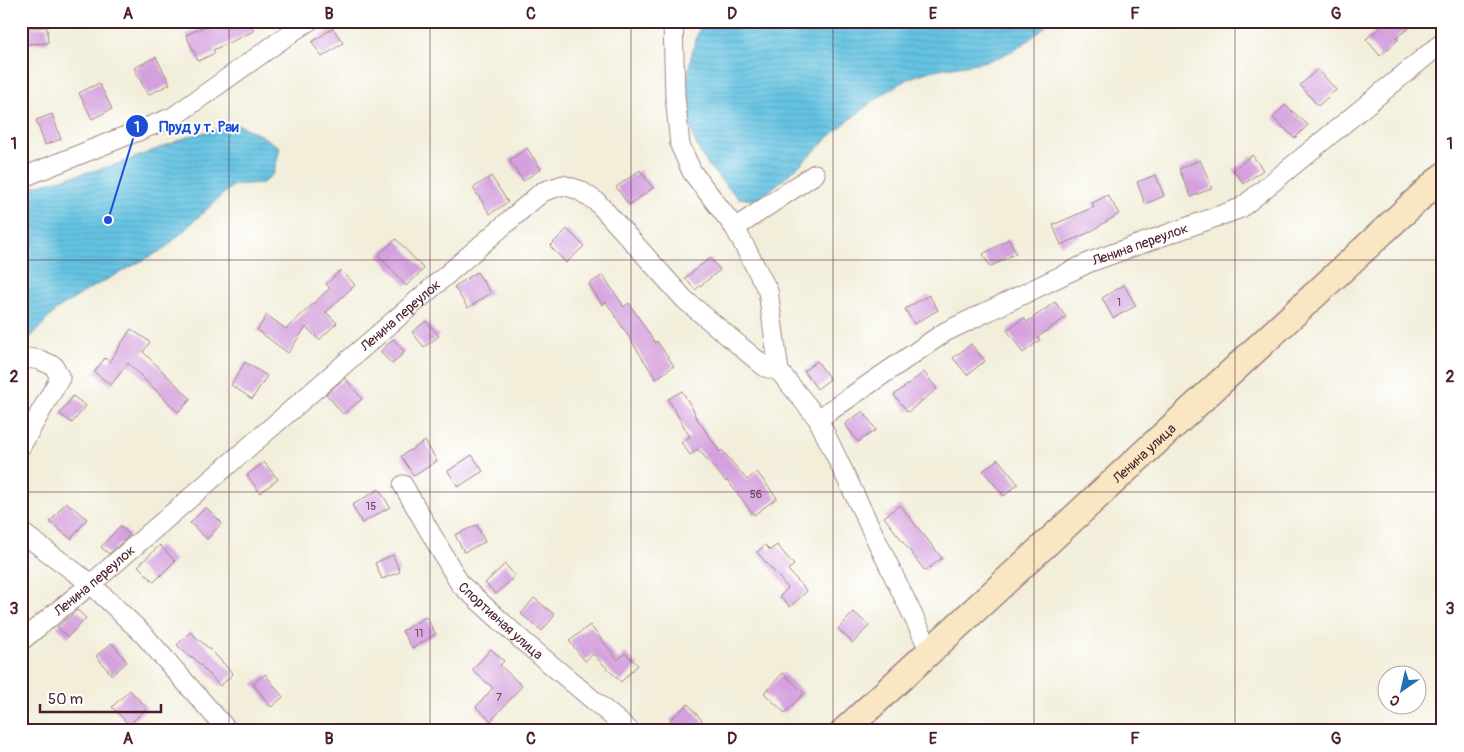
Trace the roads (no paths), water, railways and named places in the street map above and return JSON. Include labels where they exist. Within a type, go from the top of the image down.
[{"type":"street","points":[[21,178],[173,117],[310,21]]},
{"type":"street","points":[[673,21],[674,96],[680,145],[692,172],[735,228],[768,291],[779,372],[818,419],[930,651]]},
{"type":"street","name":"Ленина переулок","points":[[818,419],[945,332],[1090,262],[1241,208],[1443,42]]},
{"type":"street","points":[[735,228],[815,174]]},
{"type":"street","name":"Ленина улица","points":[[844,731],[1443,176]]},
{"type":"street","name":"Ленина переулок","points":[[21,641],[91,584],[542,192],[563,185],[579,190],[597,202],[685,300],[765,366],[779,372]]},
{"type":"street","points":[[21,357],[40,360],[54,366],[60,378],[21,446]]},
{"type":"street","name":"Спортивная улица","points":[[403,485],[460,584],[524,642],[630,731]]},
{"type":"street","points":[[21,532],[91,584],[144,635],[228,731]]},
{"type":"water","points":[[703,21],[749,21],[768,26],[785,21],[1049,21],[1019,47],[1001,56],[982,62],[925,72],[898,85],[846,122],[785,178],[756,200],[738,198],[705,160],[697,146],[692,131],[688,115],[687,83],[692,51]]},
{"type":"water","points":[[237,124],[280,147],[274,173],[263,183],[233,185],[164,249],[91,288],[55,311],[21,348],[21,191],[119,164],[190,136]]},
{"type":"place","name":"Пруд у т. Раи","points":[[108,220]]}]
